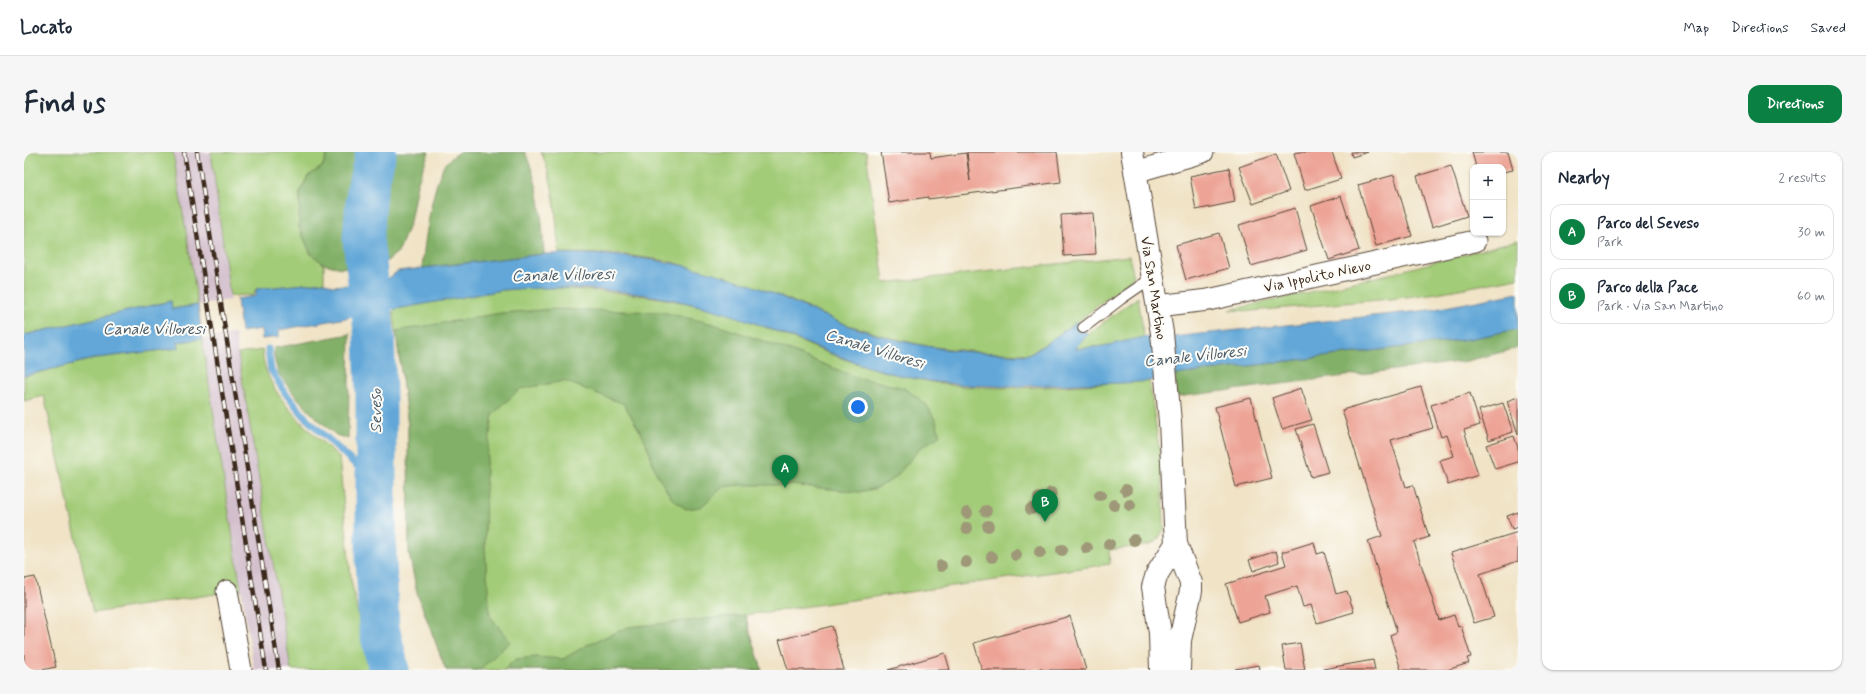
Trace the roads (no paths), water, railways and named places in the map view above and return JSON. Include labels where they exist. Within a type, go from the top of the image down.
[{"type":"street","points":[[1134,162],[1203,152]]},
{"type":"street","name":"Via San Martino","points":[[1134,162],[1162,333],[1167,380],[1176,544],[1191,583],[1191,591],[1180,640],[1179,670]]},
{"type":"street","name":"Via Ippolito Nievo","points":[[1158,306],[1208,300],[1475,241]]},
{"type":"street","points":[[1161,670],[1160,634],[1152,587],[1157,574],[1176,544]]},
{"type":"street","points":[[228,590],[241,670]]},
{"type":"lane","points":[[1083,328],[1153,277]]},
{"type":"water","points":[[544,254],[593,254],[642,258],[689,267],[750,284],[854,328],[892,339],[933,347],[972,352],[1015,355],[1030,354],[1077,322],[1088,334],[1074,349],[1104,346],[1144,337],[1162,338],[1430,310],[1518,293],[1518,329],[1469,339],[1175,375],[1148,381],[1030,386],[962,385],[917,379],[894,374],[872,368],[722,312],[641,294],[586,289],[530,288],[503,290],[279,330],[279,337],[262,339],[261,329],[241,332],[237,299],[256,296],[256,289],[324,282],[333,286],[344,285],[389,278],[398,271]]},
{"type":"water","name":"Canale Villoresi","points":[[171,301],[172,309],[198,305],[202,339],[178,342],[179,348],[97,358],[24,376],[24,335]]},
{"type":"waterway","name":"Seveso","points":[[376,152],[367,190],[363,239],[374,331],[376,397],[376,559],[379,628],[389,670]]},
{"type":"waterway","points":[[268,349],[271,370],[286,394],[306,418],[376,484]]},
{"type":"railway","points":[[184,152],[266,670]]},
{"type":"railway","points":[[197,152],[279,670]]},
{"type":"place","name":"Parco del Seveso","points":[[785,488]]},
{"type":"place","name":"Parco della Pace","points":[[1045,522]]}]
